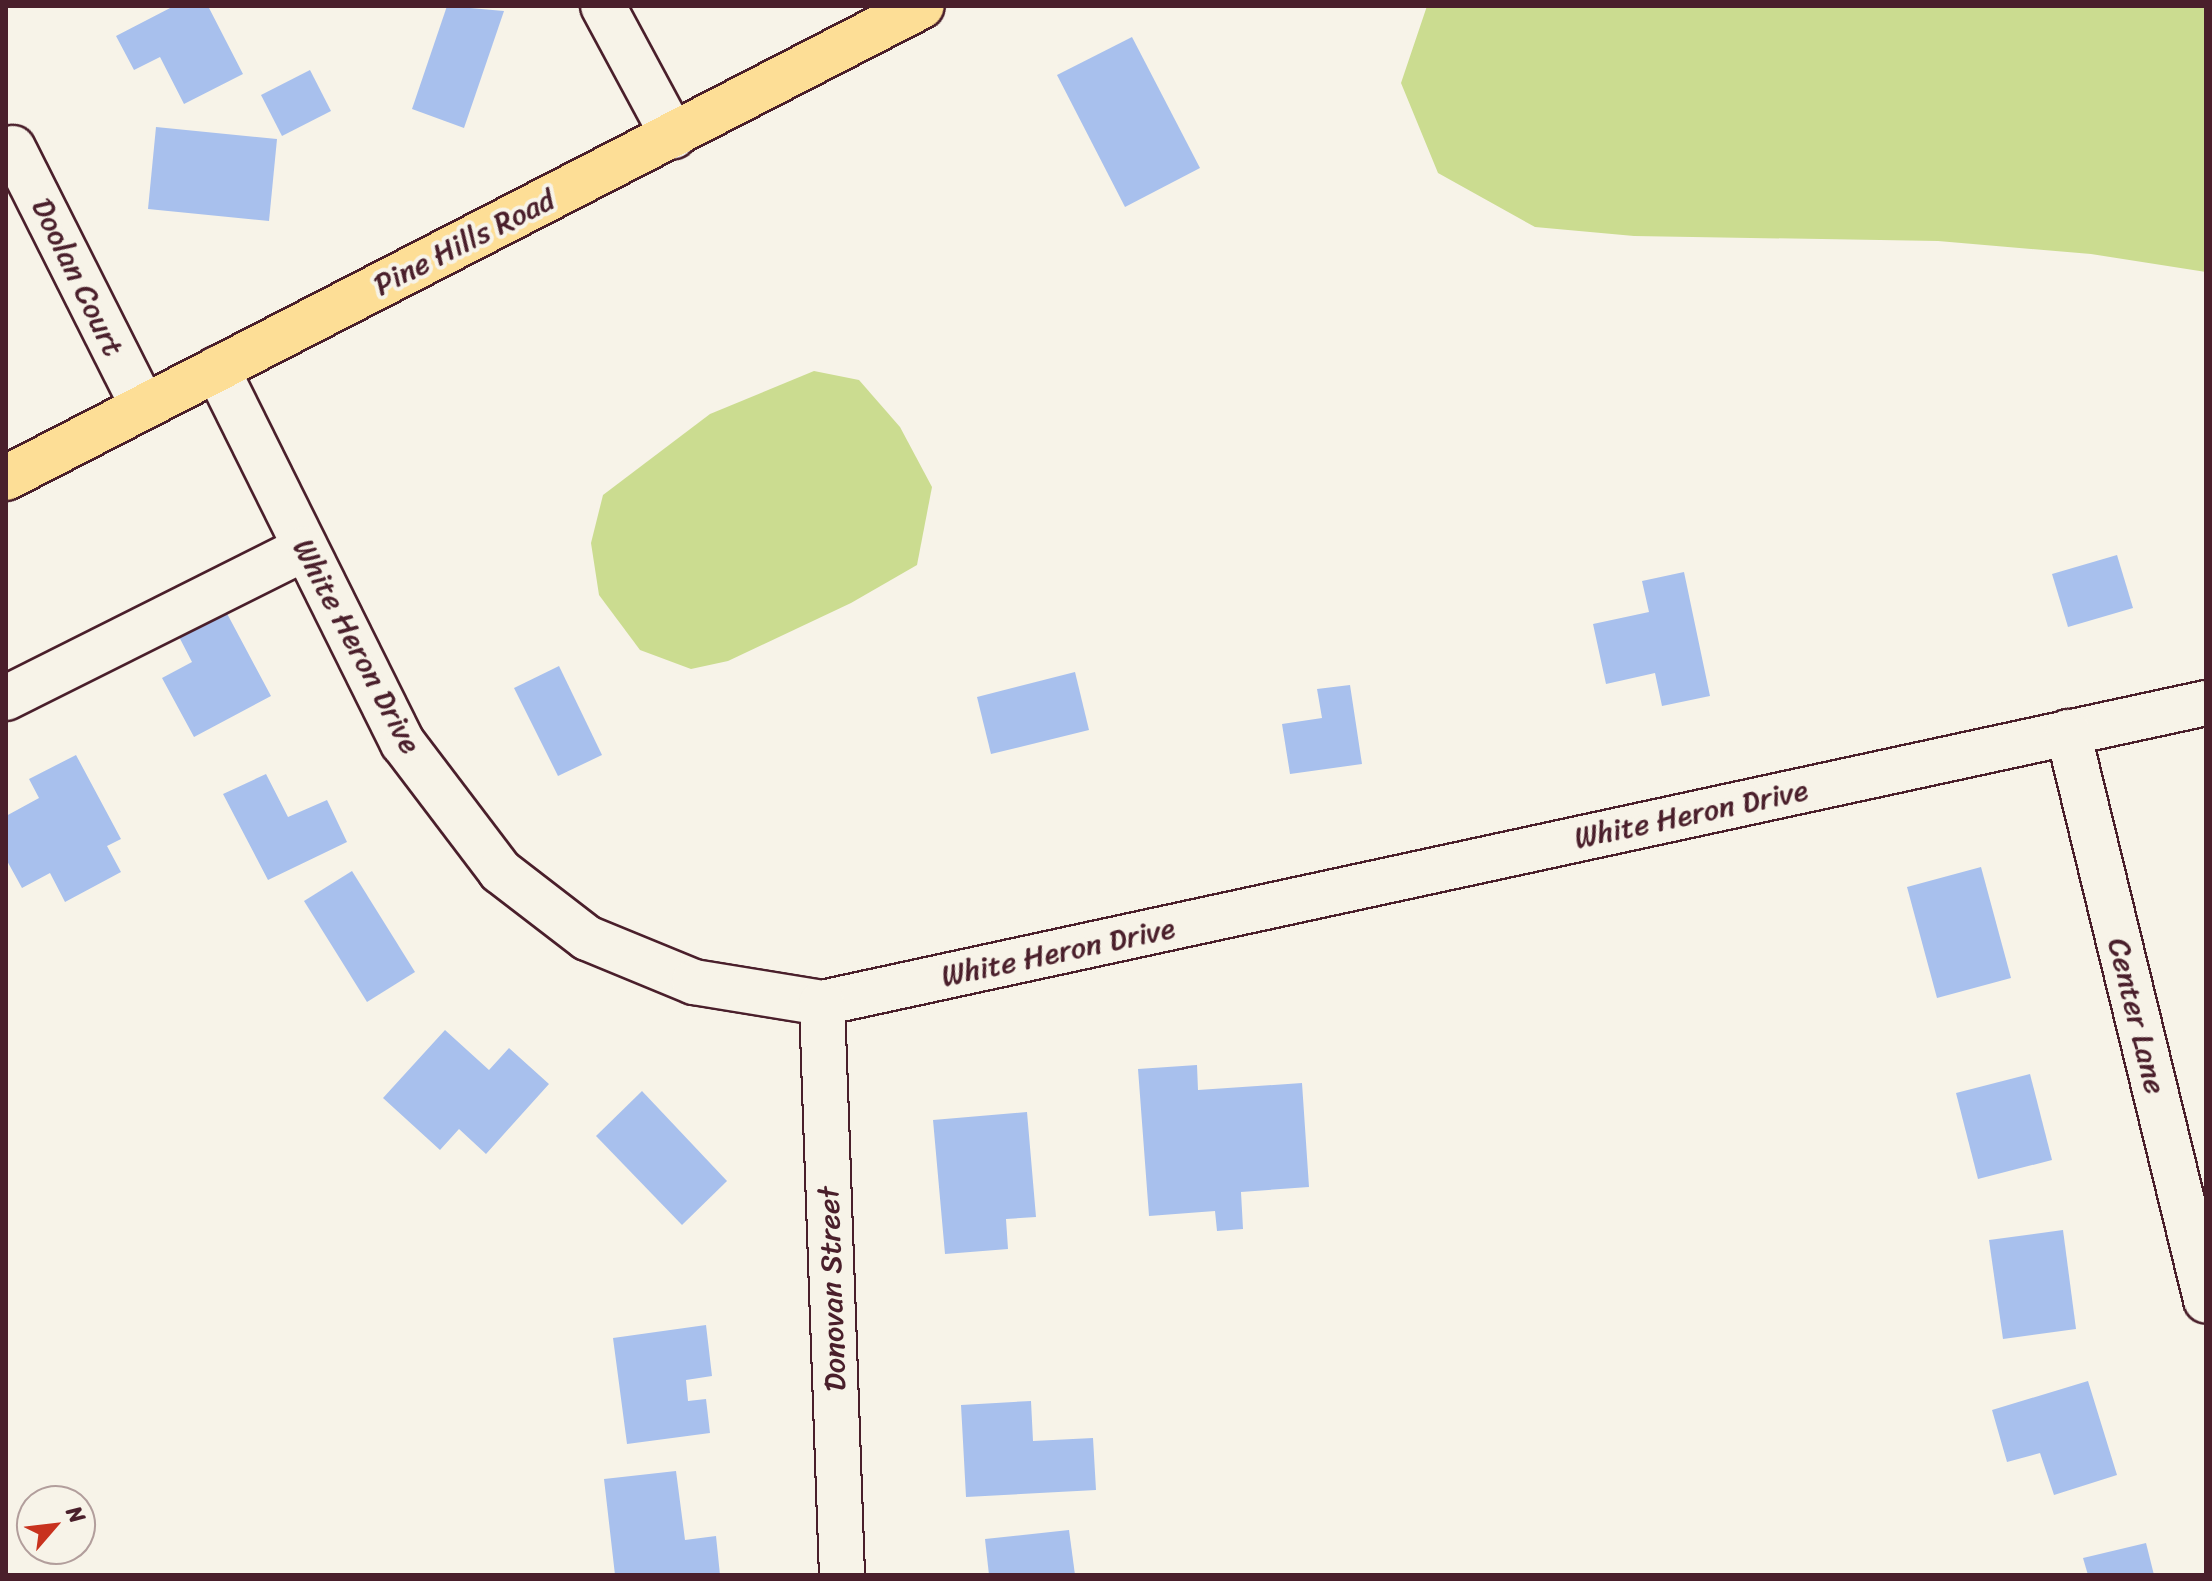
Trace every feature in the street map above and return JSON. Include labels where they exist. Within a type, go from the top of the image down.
[{"type":"main road","name":"Pine Hills Road","points":[[6,478],[922,6]]},
{"type":"street","points":[[603,6],[673,136]]},
{"type":"street","name":"Doolan Court","points":[[13,148],[143,407]]},
{"type":"street","name":"White Heron Drive","points":[[217,369],[403,743],[500,871],[587,938],[694,982],[822,1003],[2206,703]]},
{"type":"street","points":[[6,698],[304,549]]},
{"type":"street","name":"Center Lane","points":[[2068,732],[2206,1300]]},
{"type":"street","name":"Donovan Street","points":[[822,1003],[842,1575]]},
{"type":"green space","points":[[1427,6],[2206,6],[2206,272],[2091,254],[1938,241],[1634,236],[1535,227],[1438,173],[1401,83]]},
{"type":"green space","points":[[814,371],[859,380],[900,427],[932,487],[917,565],[851,603],[728,661],[691,669],[640,650],[599,595],[591,543],[603,495],[710,414]]},
{"type":"building","points":[[174,6],[208,6],[243,74],[184,104],[160,57],[134,70],[116,36]]},
{"type":"building","points":[[447,6],[504,11],[464,128],[412,109]]},
{"type":"building","points":[[1132,37],[1200,168],[1125,207],[1057,75]]},
{"type":"building","points":[[310,70],[331,111],[282,136],[261,95]]},
{"type":"building","points":[[156,127],[277,139],[269,221],[148,209]]},
{"type":"building","points":[[2117,555],[2133,608],[2068,627],[2052,574]]},
{"type":"building","points":[[1684,572],[1710,696],[1662,706],[1655,673],[1606,684],[1593,624],[1649,612],[1642,581]]},
{"type":"building","points":[[223,606],[271,696],[194,737],[162,678],[192,662],[176,631]]},
{"type":"building","points":[[559,666],[602,755],[558,776],[514,688]]},
{"type":"building","points":[[1075,672],[1089,730],[991,754],[977,697]]},
{"type":"building","points":[[1350,685],[1362,764],[1290,774],[1282,724],[1322,718],[1317,689]]},
{"type":"building","points":[[76,755],[121,839],[107,846],[121,872],[65,902],[50,873],[22,888],[6,859],[6,816],[39,798],[29,779]]},
{"type":"building","points":[[266,774],[288,817],[327,800],[347,842],[268,880],[223,794]]},
{"type":"building","points":[[1981,867],[2011,978],[1937,998],[1907,887]]},
{"type":"building","points":[[352,871],[415,972],[367,1002],[304,901]]},
{"type":"building","points":[[445,1030],[489,1070],[509,1048],[549,1084],[486,1154],[459,1129],[440,1150],[383,1098]]},
{"type":"building","points":[[1197,1065],[1198,1090],[1302,1083],[1309,1187],[1241,1192],[1243,1229],[1217,1231],[1215,1211],[1149,1216],[1138,1069]]},
{"type":"building","points":[[2030,1074],[2052,1160],[1978,1179],[1956,1093]]},
{"type":"building","points":[[642,1091],[727,1181],[682,1225],[596,1136]]},
{"type":"building","points":[[1027,1112],[1036,1217],[1006,1219],[1008,1249],[945,1254],[933,1120]]},
{"type":"building","points":[[2063,1230],[2076,1329],[2003,1339],[1989,1240]]},
{"type":"building","points":[[706,1325],[712,1376],[686,1380],[688,1401],[706,1399],[710,1433],[627,1444],[613,1338]]},
{"type":"building","points":[[2088,1381],[2117,1475],[2054,1495],[2040,1453],[2007,1462],[1992,1410]]},
{"type":"building","points":[[1031,1401],[1033,1441],[1093,1438],[1096,1490],[966,1497],[961,1405]]},
{"type":"building","points":[[676,1471],[685,1540],[716,1536],[720,1575],[615,1575],[604,1479]]},
{"type":"building","points":[[1069,1530],[1075,1575],[989,1575],[985,1539]]},
{"type":"building","points":[[2146,1543],[2154,1575],[2088,1575],[2083,1558]]}]
